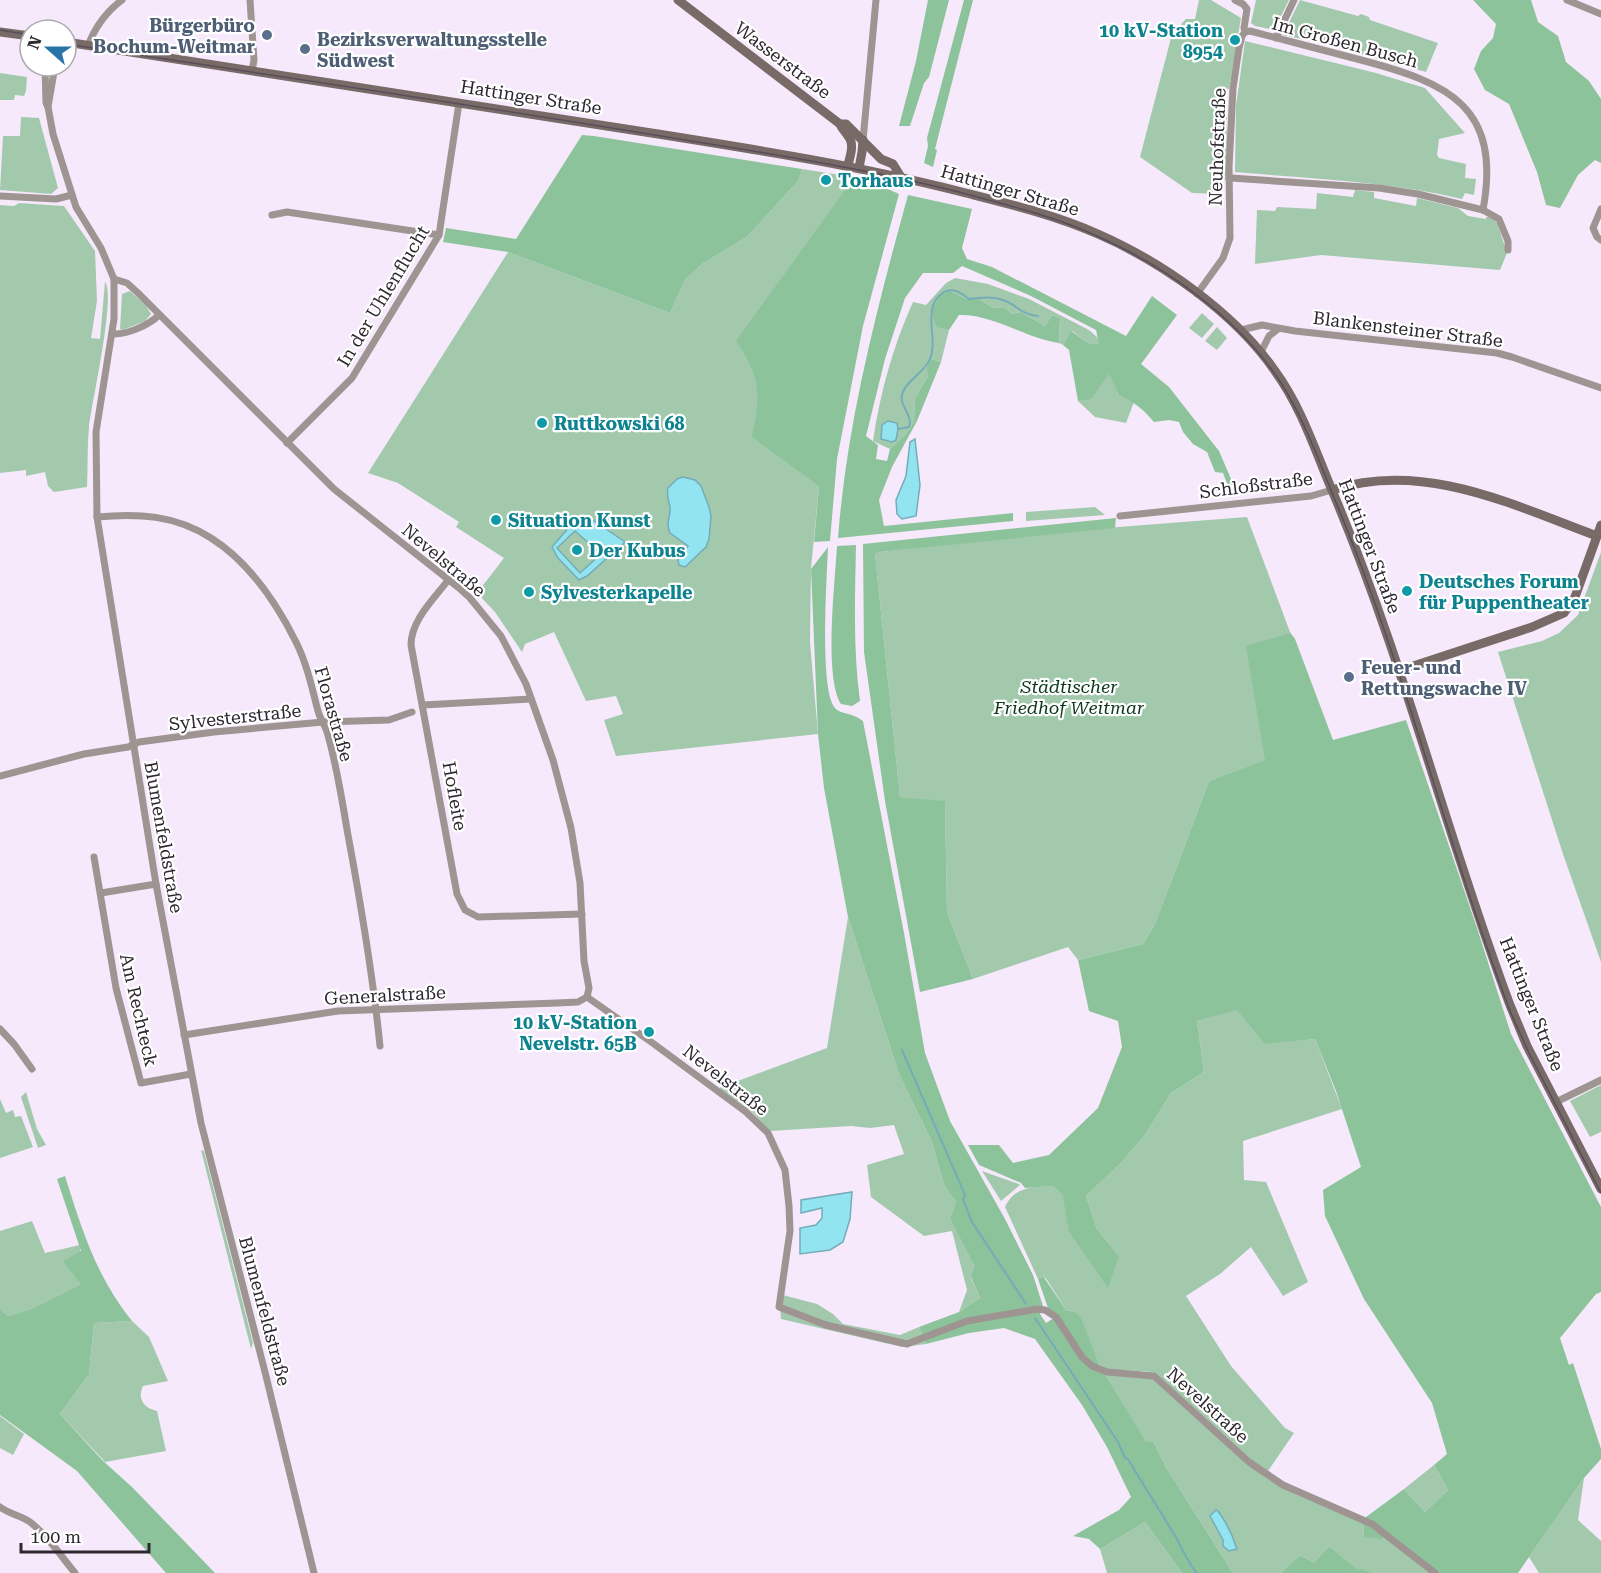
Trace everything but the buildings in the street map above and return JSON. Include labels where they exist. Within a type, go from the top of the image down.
[{"type":"main road","name":"Wasserstraße","points":[[678,0],[840,124],[852,144],[848,165]]},
{"type":"main road","points":[[0,32],[18,34]]},
{"type":"main road","name":"Hattinger Straße","points":[[78,44],[848,165],[1023,207],[1084,229],[1132,251],[1197,294],[1241,330],[1278,374],[1293,399],[1364,570],[1501,981],[1523,1037],[1601,1189]]},
{"type":"main road","name":"Wasserstraße","points":[[840,124],[846,124],[881,159],[893,164],[901,177]]},
{"type":"main road","points":[[859,168],[862,140]]},
{"type":"main road","name":"Schloßstraße","points":[[1332,490],[1342,486],[1385,481],[1444,484],[1508,502],[1599,537]]},
{"type":"main road","points":[[1398,671],[1532,627],[1564,613],[1575,597],[1599,537],[1601,525]]},
{"type":"street","points":[[88,46],[93,33],[106,14],[122,0]]},
{"type":"street","points":[[250,0],[254,60],[252,71]]},
{"type":"street","points":[[862,140],[876,0]]},
{"type":"street","name":"Neuhofstraße","points":[[1197,294],[1223,258],[1230,238],[1231,178],[1229,167],[1233,88],[1239,48],[1245,32],[1247,9],[1235,0]]},
{"type":"street","points":[[1276,38],[1294,0]]},
{"type":"street","points":[[1567,0],[1601,14]]},
{"type":"street","name":"Im Großen Busch","points":[[1245,32],[1250,31],[1402,71],[1433,83],[1455,98],[1474,122],[1484,142],[1487,174],[1483,210]]},
{"type":"street","name":"Blumenfeldstraße","points":[[45,78],[46,103],[53,135],[76,207],[101,248],[114,279],[115,304],[112,334],[96,432],[97,517],[156,884],[205,1140],[267,1376],[314,1573]]},
{"type":"street","name":"Blumenfeldstraße","points":[[48,107],[53,78]]},
{"type":"street","name":"In der Uhlenflucht","points":[[287,443],[352,378],[440,235],[459,103]]},
{"type":"street","points":[[1231,178],[1379,188],[1418,194],[1483,210],[1499,219],[1508,241],[1508,250]]},
{"type":"street","points":[[0,196],[56,199],[72,195]]},
{"type":"street","points":[[1601,209],[1593,228],[1601,240]]},
{"type":"street","points":[[272,215],[287,212],[440,235]]},
{"type":"street","name":"Nevelstraße","points":[[114,279],[127,283],[342,497],[449,579],[470,598],[501,636],[517,664],[531,699],[553,760],[572,828],[579,879],[584,961],[589,988],[587,997],[746,1112],[768,1133],[785,1170],[789,1206],[789,1231],[779,1308],[826,1325],[907,1344],[967,1322],[1037,1309],[1045,1310],[1056,1317],[1082,1357],[1092,1366],[1107,1372],[1154,1376],[1250,1462],[1284,1485],[1372,1524],[1435,1573]]},
{"type":"street","points":[[112,334],[120,335],[153,321],[159,315]]},
{"type":"street","name":"Blankensteiner Straße","points":[[1241,330],[1262,325],[1278,329],[1497,353],[1601,388]]},
{"type":"street","points":[[1261,352],[1269,336],[1278,329]]},
{"type":"street","name":"Schloßstraße","points":[[1120,516],[1311,496],[1332,490]]},
{"type":"street","name":"Florastraße","points":[[97,517],[132,514],[168,519],[205,534],[231,553],[252,575],[280,614],[301,656],[327,731],[356,875],[380,1046]]},
{"type":"street","name":"Hofleite","points":[[449,579],[418,621],[411,637],[457,894],[462,906],[471,914],[485,918],[582,914]]},
{"type":"street","points":[[423,705],[531,699]]},
{"type":"street","name":"Sylvesterstraße","points":[[0,776],[74,756],[133,746],[138,742],[323,722],[389,720],[412,711]]},
{"type":"street","name":"Am Rechteck","points":[[94,857],[116,988],[141,1083],[191,1074]]},
{"type":"street","points":[[101,893],[156,884]]},
{"type":"street","name":"Generalstraße","points":[[184,1035],[337,1011],[578,1002],[587,997]]},
{"type":"street","points":[[0,1029],[32,1069]]},
{"type":"street","points":[[1556,1102],[1601,1080]]},
{"type":"street","points":[[0,1507],[36,1527],[75,1573]]},
{"type":"green space","points":[[928,0],[949,0],[929,77],[924,83],[910,126],[899,126],[916,61]]},
{"type":"green space","points":[[964,0],[973,0],[935,149],[937,150],[933,167],[924,163],[928,146],[927,138]]},
{"type":"green space","points":[[1199,0],[1211,0],[1241,18],[1229,89],[1222,89],[1220,115],[1227,116],[1226,180],[1218,179],[1218,194],[1192,193],[1140,157],[1172,34],[1186,19],[1195,19]]},
{"type":"green space","points":[[1256,0],[1289,0],[1274,30],[1251,23]]},
{"type":"green space","points":[[1300,0],[1358,16],[1361,14],[1369,17],[1370,20],[1438,43],[1426,72],[1283,35]]},
{"type":"green space","points":[[1473,0],[1531,0],[1538,22],[1558,36],[1566,62],[1589,81],[1601,99],[1601,163],[1595,160],[1578,175],[1560,208],[1546,205],[1537,172],[1509,104],[1485,90],[1474,69],[1481,51],[1493,38],[1496,24]]},
{"type":"green space","points":[[1245,41],[1376,73],[1425,88],[1465,133],[1439,139],[1437,155],[1439,158],[1466,164],[1465,178],[1476,179],[1474,195],[1465,193],[1462,199],[1377,184],[1235,172],[1236,106]]},
{"type":"green space","points":[[0,73],[27,78],[24,96],[15,95],[14,100],[0,100]]},
{"type":"green space","points":[[21,117],[39,118],[58,188],[51,194],[0,190],[3,136],[20,136]]},
{"type":"green space","points":[[582,135],[802,169],[799,180],[747,237],[702,264],[685,280],[670,313],[508,252],[443,242],[446,228],[516,239]]},
{"type":"green space","points":[[802,169],[834,174],[881,186],[819,486],[811,569],[810,642],[818,734],[616,756],[604,720],[623,714],[616,696],[586,701],[554,632],[525,644],[522,652],[495,612],[477,593],[504,558],[456,527],[459,522],[398,483],[368,473],[508,252],[670,313],[685,280],[702,264],[747,237],[799,180]]},
{"type":"green space","points":[[853,179],[881,186],[899,194],[863,326],[837,459],[830,541],[814,542],[819,486],[752,437],[757,409],[757,387],[750,366],[736,341]]},
{"type":"green space","points":[[1355,190],[1374,192],[1374,198],[1416,206],[1417,198],[1458,208],[1468,216],[1486,219],[1486,217],[1493,217],[1507,253],[1500,270],[1321,255],[1255,264],[1257,210],[1275,211],[1277,207],[1316,209],[1317,193],[1353,197]]},
{"type":"green space","points":[[908,195],[972,209],[962,248],[967,259],[992,267],[1126,336],[1152,296],[1177,315],[1141,364],[1169,387],[1219,451],[1237,493],[1231,494],[1223,473],[1215,472],[1207,452],[1193,444],[1183,432],[1179,422],[1169,420],[1154,422],[1138,406],[1119,396],[1109,374],[1091,399],[1078,401],[1069,350],[1063,345],[1071,331],[1090,344],[1099,344],[1096,330],[1031,296],[962,266],[953,273],[923,273],[905,298],[885,359],[866,436],[878,445],[876,459],[887,461],[890,449],[906,434],[914,422],[915,398],[928,376],[927,367],[932,359],[941,362],[917,421],[892,467],[879,500],[884,526],[1013,513],[1013,521],[838,538],[842,494],[856,408],[885,280]]},
{"type":"green space","points":[[19,203],[64,206],[95,251],[97,301],[91,338],[100,339],[105,282],[108,291],[106,327],[89,427],[87,487],[54,492],[48,486],[45,472],[26,476],[26,470],[0,473],[0,205],[14,206]]},
{"type":"green space","points":[[955,278],[988,284],[1029,299],[1089,330],[1097,337],[1100,344],[1090,344],[1072,331],[1063,345],[1059,343],[1060,320],[1052,315],[1045,326],[1021,312],[1012,314],[1004,307],[993,308],[978,298],[967,299],[950,291],[937,326],[949,330],[941,362],[932,359],[928,376],[915,398],[914,422],[906,434],[890,449],[873,441],[883,388],[899,336],[913,302],[926,305],[946,283]]},
{"type":"green space","points":[[130,291],[151,314],[145,321],[123,330],[120,329],[122,294]]},
{"type":"green space","points":[[950,291],[967,299],[978,298],[993,308],[1004,307],[1012,314],[1021,312],[1045,326],[1052,315],[1060,319],[1059,343],[972,316],[959,315],[949,330],[937,327],[931,313],[940,295]]},
{"type":"green space","points":[[1202,313],[1214,324],[1202,338],[1189,328]]},
{"type":"green space","points":[[1217,327],[1227,338],[1217,350],[1205,341]]},
{"type":"green space","points":[[1109,373],[1119,396],[1134,402],[1126,423],[1095,417],[1078,401],[1091,398]]},
{"type":"green space","points":[[1095,507],[1105,515],[1026,521],[1026,512]]},
{"type":"green space","name":"Städtischer Friedhof Weitmar","points":[[1247,517],[1290,632],[1295,639],[1266,760],[1209,781],[1155,924],[1143,944],[1078,960],[1068,947],[973,979],[947,912],[945,802],[900,797],[875,554],[1080,530]]},
{"type":"green space","points":[[1116,518],[1115,528],[875,554],[900,797],[945,801],[947,912],[973,979],[920,992],[885,801],[864,652],[863,544]]},
{"type":"green space","points":[[856,545],[855,642],[860,701],[852,706],[841,704],[836,691],[833,673],[832,628],[837,546]]},
{"type":"green space","points":[[828,547],[825,657],[830,697],[837,710],[863,721],[925,1053],[950,1121],[1005,1219],[1033,1275],[1043,1306],[1040,1314],[1046,1323],[1057,1316],[1048,1308],[1038,1279],[1043,1276],[1066,1310],[1075,1312],[1081,1318],[1099,1364],[1146,1442],[1153,1441],[1167,1469],[1233,1573],[1182,1573],[1145,1522],[1100,1549],[1089,1539],[1073,1536],[1119,1510],[1131,1497],[1107,1447],[1082,1405],[1035,1339],[1004,1328],[969,1333],[926,1344],[919,1327],[959,1312],[980,1298],[971,1277],[974,1266],[950,1219],[956,1202],[944,1185],[932,1142],[899,1074],[848,917],[824,788],[818,734],[811,569]]},
{"type":"green space","points":[[1601,552],[1601,962],[1563,854],[1498,652],[1542,641],[1559,633],[1578,615]]},
{"type":"green space","points":[[1290,633],[1295,639],[1333,740],[1406,720],[1511,1034],[1601,1207],[1601,1292],[1596,1294],[1560,1338],[1569,1365],[1573,1363],[1601,1449],[1601,1459],[1584,1478],[1518,1573],[1437,1573],[1384,1535],[1382,1539],[1364,1537],[1363,1523],[1366,1517],[1404,1489],[1425,1512],[1448,1490],[1434,1465],[1447,1454],[1432,1403],[1364,1299],[1325,1216],[1323,1190],[1361,1167],[1336,1091],[1315,1039],[1265,1044],[1237,1010],[1197,1021],[1204,1072],[1171,1093],[1145,1135],[1120,1164],[1086,1196],[1097,1229],[1119,1256],[1108,1288],[1068,1230],[1063,1195],[1053,1186],[1025,1188],[1021,1183],[979,1165],[968,1145],[999,1145],[1013,1163],[1049,1155],[1098,1108],[1122,1047],[1118,1021],[1089,1011],[1078,960],[1143,944],[1155,924],[1209,781],[1265,760],[1246,646]]},
{"type":"green space","points":[[848,917],[899,1074],[932,1142],[944,1185],[956,1202],[950,1219],[974,1266],[971,1278],[980,1298],[959,1312],[967,1290],[952,1231],[924,1236],[871,1197],[867,1165],[904,1154],[894,1125],[870,1128],[851,1126],[770,1131],[753,1113],[719,1088],[827,1048]]},
{"type":"green space","points":[[1237,1009],[1265,1043],[1315,1039],[1342,1109],[1243,1141],[1244,1180],[1266,1182],[1308,1282],[1283,1296],[1251,1247],[1220,1274],[1186,1296],[1231,1366],[1285,1428],[1294,1433],[1268,1471],[1251,1461],[1155,1373],[1102,1370],[1075,1312],[1066,1310],[1043,1276],[1038,1279],[1005,1207],[1019,1191],[1053,1186],[1064,1195],[1068,1230],[1119,1256],[1097,1229],[1086,1196],[1120,1164],[1145,1135],[1171,1093],[1204,1072],[1197,1021]]},
{"type":"green space","points":[[1601,1085],[1601,1132],[1590,1137],[1570,1101]]},
{"type":"green space","points":[[26,1092],[37,1129],[46,1145],[38,1148],[21,1097]]},
{"type":"green space","points":[[0,1099],[6,1113],[13,1110],[15,1117],[21,1116],[33,1147],[0,1158]]},
{"type":"green space","points":[[201,1150],[204,1151],[253,1343],[251,1349]]},
{"type":"green space","points":[[982,1171],[1019,1184],[1020,1185],[1001,1201]]},
{"type":"green space","points":[[65,1176],[84,1234],[99,1270],[132,1321],[94,1323],[89,1374],[60,1414],[102,1460],[132,1487],[215,1573],[166,1573],[77,1471],[0,1415],[0,1309],[8,1316],[31,1309],[81,1284],[63,1261],[81,1251],[57,1179]]},
{"type":"green space","points":[[32,1221],[45,1253],[80,1245],[81,1284],[31,1309],[8,1316],[0,1309],[0,1231]]},
{"type":"green space","points":[[783,1295],[817,1304],[833,1314],[843,1324],[900,1335],[919,1327],[926,1344],[902,1347],[781,1319],[780,1307]]},
{"type":"green space","points":[[132,1321],[149,1337],[168,1381],[143,1386],[141,1391],[141,1399],[145,1405],[157,1411],[166,1451],[105,1462],[60,1414],[89,1374],[94,1323]]},
{"type":"green space","points":[[1105,1374],[1154,1378],[1190,1413],[1295,1494],[1363,1523],[1364,1537],[1384,1535],[1437,1573],[1375,1573],[1355,1569],[1329,1546],[1314,1563],[1300,1555],[1281,1573],[1233,1573],[1167,1469],[1153,1441],[1146,1443]]},
{"type":"green space","points":[[0,1416],[24,1434],[13,1455],[0,1448]]},
{"type":"green space","points":[[1434,1465],[1448,1490],[1425,1512],[1404,1489]]},
{"type":"green space","points":[[1584,1478],[1578,1520],[1601,1541],[1601,1573],[1539,1573],[1529,1557]]},
{"type":"green space","points":[[1145,1522],[1182,1573],[1107,1573],[1100,1549]]},
{"type":"green space","points":[[1329,1546],[1355,1568],[1375,1573],[1281,1573],[1300,1555],[1314,1563]]},
{"type":"water","points":[[888,421],[897,423],[896,440],[892,442],[881,439],[882,425]]},
{"type":"water","points":[[915,439],[920,485],[916,516],[902,519],[897,514],[896,500],[906,476],[910,442]]},
{"type":"water","points":[[683,477],[695,480],[701,486],[711,516],[706,547],[685,567],[679,565],[678,560],[688,546],[670,533],[668,525],[670,505],[667,496],[668,488],[677,479]]},
{"type":"water","points":[[587,516],[625,542],[587,576],[579,580],[558,558],[552,547],[571,525],[582,521]],"holes":[[[575,531],[601,554],[580,573],[557,548]]]},
{"type":"water","points":[[852,1192],[850,1219],[843,1242],[830,1250],[800,1254],[800,1228],[816,1225],[822,1218],[822,1208],[801,1213],[801,1200]]},
{"type":"water","points":[[1216,1510],[1226,1524],[1237,1549],[1229,1551],[1223,1546],[1223,1540],[1210,1516]]},
{"type":"waterway","points":[[898,429],[909,427],[910,420],[902,401],[902,395],[908,384],[930,359],[933,342],[931,314],[937,298],[944,292],[954,290],[969,299],[999,299],[1038,316]]},
{"type":"waterway","points":[[902,1050],[965,1195],[963,1199],[972,1222],[1026,1304]]},
{"type":"waterway","points":[[1035,1318],[1118,1442],[1125,1458],[1128,1459],[1197,1573]]},
{"type":"tram line","points":[[0,30],[18,33]]},
{"type":"tram line","points":[[78,46],[602,126],[889,176],[959,192],[1065,223],[1125,249],[1176,280],[1200,298],[1245,338],[1264,360],[1281,383],[1307,432],[1366,578],[1408,701],[1467,888],[1510,1011],[1601,1193]]},
{"type":"place","name":"Bürgerbüro Bochum-Weitmar","points":[[267,35]]},
{"type":"place","name":"10 kV-Station 8954","points":[[1235,40]]},
{"type":"place","name":"Bezirksverwaltungsstelle Südwest","points":[[305,49]]},
{"type":"place","name":"Torhaus","points":[[826,180]]},
{"type":"place","name":"Ruttkowski 68","points":[[542,423]]},
{"type":"place","name":"Situation Kunst","points":[[496,520]]},
{"type":"place","name":"Der Kubus","points":[[577,550]]},
{"type":"place","name":"Deutsches Forum für Puppentheater","points":[[1407,591]]},
{"type":"place","name":"Sylvesterkapelle","points":[[529,592]]},
{"type":"place","name":"Feuer- und Rettungswache IV","points":[[1349,677]]},
{"type":"place","name":"10 kV-Station Nevelstr. 65B","points":[[649,1032]]}]
